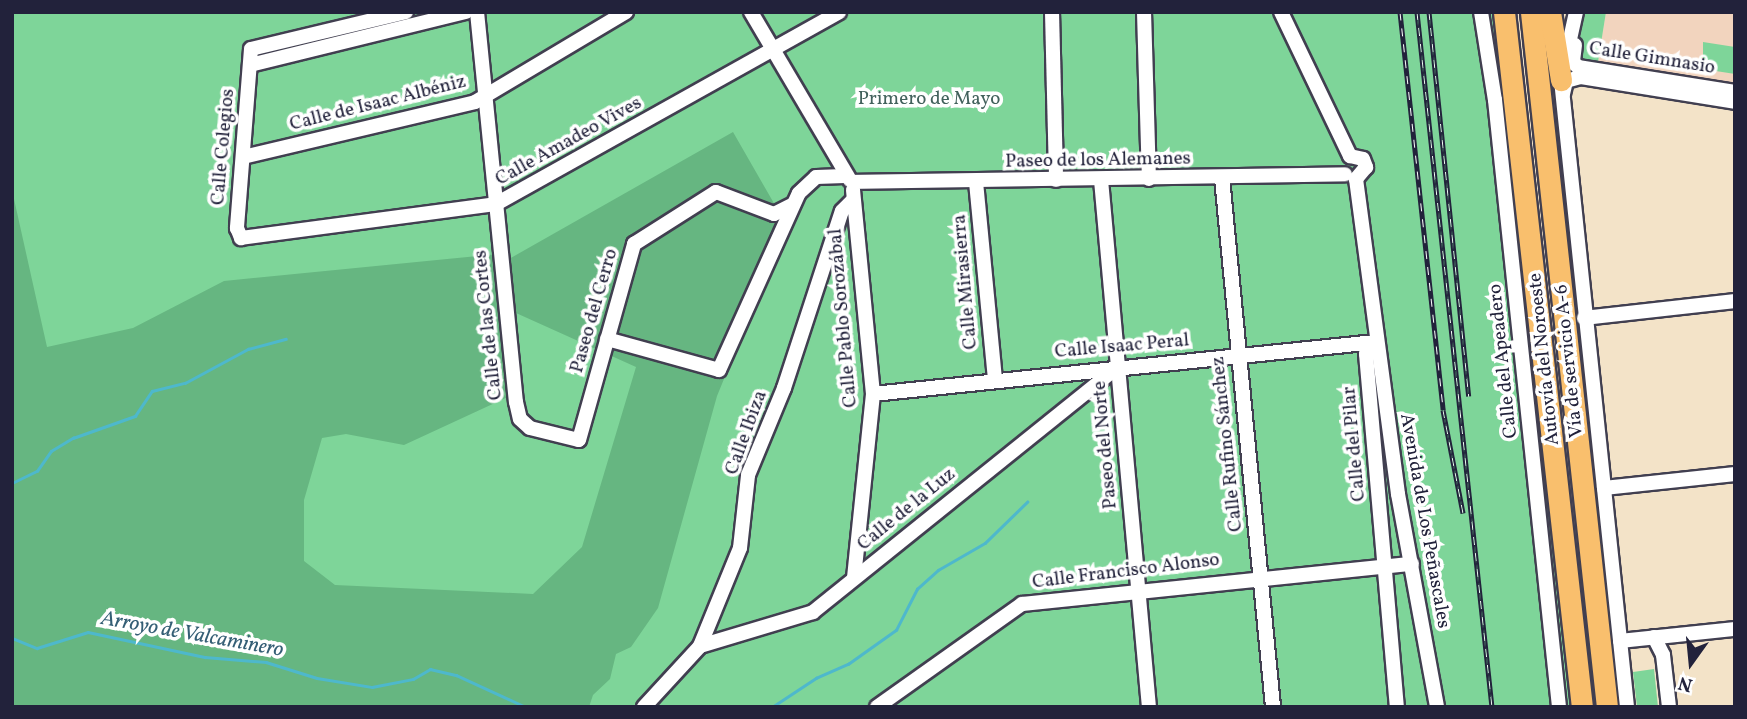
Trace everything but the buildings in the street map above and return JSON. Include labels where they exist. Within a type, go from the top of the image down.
[{"type":"highway","name":"Autovía del Noroeste","points":[[1504,12],[1582,707]]},
{"type":"highway","name":"Autovía del Noroeste","points":[[1531,12],[1607,707]]},
{"type":"highway","points":[[1550,12],[1561,88]]},
{"type":"highway","points":[[1565,543],[1570,707]]},
{"type":"street","name":"Calle Colegios","points":[[251,240],[242,238],[237,228],[251,49],[406,12]]},
{"type":"street","points":[[250,65],[466,12]]},
{"type":"street","points":[[477,12],[496,204]]},
{"type":"street","name":"Calle de Isaac Albéniz","points":[[243,157],[475,102],[626,12]]},
{"type":"street","points":[[751,12],[849,179]]},
{"type":"street","name":"Calle Amadeo Vives","points":[[251,240],[496,204],[839,12]]},
{"type":"street","points":[[1052,12],[1056,180]]},
{"type":"street","points":[[1144,12],[1149,179]]},
{"type":"street","points":[[1281,12],[1350,156],[1343,165],[1350,177]]},
{"type":"street","name":"Calle del Apeadero","points":[[1481,12],[1498,127],[1559,707]]},
{"type":"street","name":"Vía de servicio A-6","points":[[1577,12],[1561,88],[1627,707]]},
{"type":"street","name":"Calle Gimnasio","points":[[1577,12],[1573,62],[1578,67],[1735,92]]},
{"type":"street","name":"Calle Gimnasio","points":[[1561,88],[1566,82],[1581,77],[1735,102]]},
{"type":"street","name":"Avenida de Los Peñascales","points":[[1350,156],[1363,159],[1366,167],[1350,177],[1410,559],[1437,707]]},
{"type":"street","name":"Paseo de los Alemanes","points":[[607,339],[719,370],[792,205],[816,177],[976,182],[1350,177]]},
{"type":"street","name":"Calle Rufino Sánchez","points":[[1222,177],[1273,707]]},
{"type":"street","name":"Calle Pablo Sorozábal","points":[[849,179],[873,394],[854,577]]},
{"type":"street","name":"Paseo del Norte","points":[[1101,180],[1149,707]]},
{"type":"street","name":"Calle Mirasierra","points":[[976,182],[995,378]]},
{"type":"street","name":"Paseo del Cerro","points":[[579,440],[634,244],[716,192],[774,214],[792,205]]},
{"type":"street","name":"Calle Ibiza","points":[[643,707],[701,646],[740,548],[748,475],[784,388],[842,211],[853,200]]},
{"type":"street","name":"Calle de las Cortes","points":[[496,204],[520,419],[530,428],[579,440]]},
{"type":"street","points":[[1584,318],[1735,301]]},
{"type":"street","name":"Calle Isaac Peral","points":[[873,394],[995,378],[1375,342]]},
{"type":"street","name":"Calle del Pilar","points":[[1375,342],[1366,355],[1397,707]]},
{"type":"street","name":"Calle de la Luz","points":[[701,646],[813,612],[1119,366]]},
{"type":"street","points":[[1604,488],[1735,474]]},
{"type":"street","points":[[1383,544],[1410,559]]},
{"type":"street","name":"Calle Francisco Alonso","points":[[877,707],[1023,604],[1261,576],[1384,567],[1410,559]]},
{"type":"street","points":[[1620,641],[1735,629]]},
{"type":"street","points":[[1654,637],[1663,655],[1669,707]]},
{"type":"shaded area","points":[[1606,12],[1735,12],[1735,83],[1598,62]]},
{"type":"green space","name":"Primero de Mayo","points":[[12,12],[1499,12],[1595,707],[12,707]]},
{"type":"green space","points":[[1585,12],[1606,12],[1598,62],[1580,60],[1576,55]]},
{"type":"green space","points":[[1703,42],[1735,47],[1735,74],[1703,69]]},
{"type":"green space","points":[[733,132],[787,226],[717,396],[658,608],[631,647],[616,654],[610,679],[593,695],[589,707],[12,707],[12,190],[47,347],[133,328],[224,281],[498,254],[512,395],[404,445],[346,434],[322,438],[304,500],[304,561],[335,585],[533,594],[582,547],[636,367],[516,313],[509,259]]},
{"type":"green space","points":[[1654,669],[1658,707],[1637,707],[1633,672]]},
{"type":"waterway","points":[[12,483],[37,471],[51,451],[73,438],[135,416],[152,391],[185,383],[248,349],[286,339]]},
{"type":"waterway","points":[[772,707],[816,678],[848,664],[896,630],[917,589],[938,570],[985,543],[1027,502]]},
{"type":"waterway","name":"Arroyo de Valcaminero","points":[[12,638],[37,648],[88,632],[205,657],[266,662],[317,678],[372,687],[413,679],[430,669],[456,675],[526,707]]},
{"type":"waterway","points":[[721,707],[751,707]]},
{"type":"railway","points":[[1400,12],[1443,410],[1463,513]]},
{"type":"railway","points":[[1417,12],[1492,707]]},
{"type":"railway","points":[[1429,12],[1469,396]]}]
